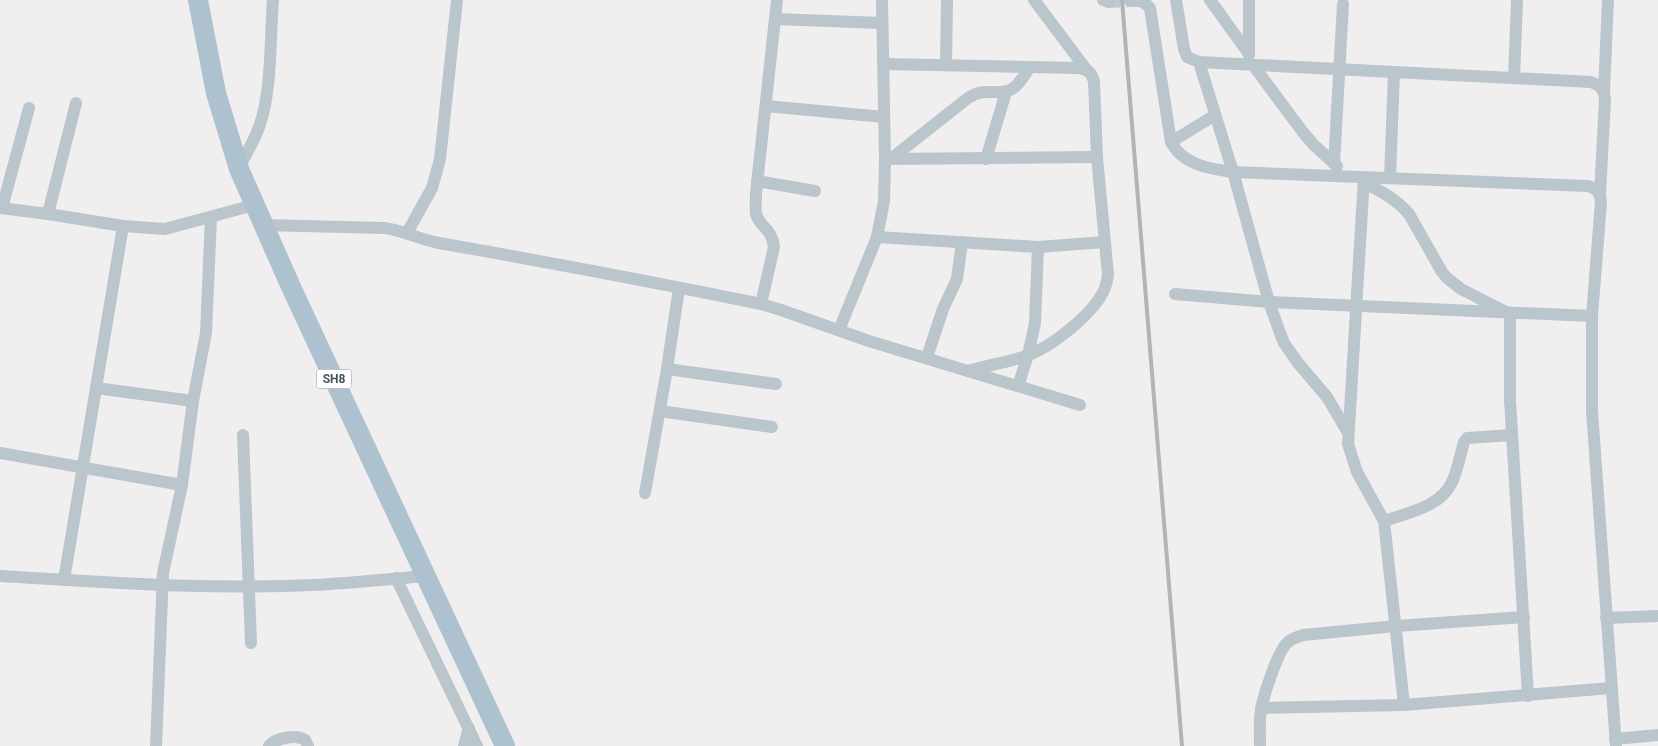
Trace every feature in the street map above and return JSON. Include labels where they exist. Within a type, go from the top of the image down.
[{"type":"main road","name":"SH8","points":[[198,0],[216,93],[238,169],[262,225],[505,746]]},
{"type":"street","points":[[238,169],[259,128],[265,105],[272,0]]},
{"type":"street","points":[[407,233],[432,188],[439,166],[457,0]]},
{"type":"street","points":[[761,304],[774,247],[773,238],[756,214],[756,193],[777,0]]},
{"type":"street","points":[[839,330],[877,236],[884,201],[888,159],[884,117],[882,0]]},
{"type":"street","points":[[946,0],[946,65]]},
{"type":"street","points":[[968,371],[1028,355],[1056,340],[1098,302],[1104,292],[1108,275],[1097,157],[1094,82],[1092,74],[1086,69],[1034,0]]},
{"type":"street","points":[[1130,1],[1138,0],[1146,3],[1150,8],[1171,142],[1176,150],[1197,164],[1212,169],[1233,172],[1349,177],[1364,180],[1390,178],[1588,186],[1596,188],[1600,194]]},
{"type":"street","points":[[1176,0],[1184,49],[1187,57],[1199,62],[1250,61],[1339,69],[1591,82],[1599,85],[1604,91]]},
{"type":"street","points":[[1210,0],[1250,61],[1302,131],[1313,144],[1349,177]]},
{"type":"street","points":[[1249,0],[1250,61]]},
{"type":"street","points":[[1514,78],[1517,0]]},
{"type":"street","points":[[1608,0],[1601,202],[1592,316],[1592,411],[1606,618],[1616,742],[1658,735]]},
{"type":"street","points":[[1334,164],[1343,4]]},
{"type":"street","points":[[775,19],[882,23]]},
{"type":"street","points":[[1199,62],[1233,172],[1269,302],[1284,343],[1298,364],[1327,397],[1348,433]]},
{"type":"street","points":[[883,64],[1086,69]]},
{"type":"street","points":[[986,158],[1006,92],[1019,82],[1030,67]]},
{"type":"street","points":[[1390,178],[1394,72]]},
{"type":"street","points":[[888,159],[973,94],[982,91],[1006,92]]},
{"type":"street","points":[[48,214],[76,103]]},
{"type":"street","points":[[766,106],[884,117]]},
{"type":"street","points":[[29,108],[1,208],[123,226],[165,229],[254,205]]},
{"type":"street","points":[[1171,142],[1215,115]]},
{"type":"street","points":[[888,159],[1097,157]]},
{"type":"street","points":[[1364,180],[1348,444],[1357,472],[1384,521],[1404,705]]},
{"type":"street","points":[[1364,180],[1387,194],[1409,214],[1442,272],[1452,282],[1461,289],[1510,314]]},
{"type":"street","points":[[757,181],[815,191]]},
{"type":"street","points":[[156,746],[162,585],[165,559],[182,485],[193,402],[206,333],[210,217]]},
{"type":"street","points":[[262,225],[384,228],[407,233],[430,242],[606,273],[761,304],[869,341],[1080,405]]},
{"type":"street","points":[[64,580],[123,226]]},
{"type":"street","points":[[877,236],[1038,247],[1105,242]]},
{"type":"street","points":[[927,358],[944,309],[957,279],[962,242]]},
{"type":"street","points":[[1018,386],[1028,355],[1034,323],[1038,247]]},
{"type":"street","points":[[645,493],[667,370],[679,288]]},
{"type":"street","points":[[1175,294],[1269,302],[1510,314],[1592,316]]},
{"type":"street","points":[[1510,314],[1510,400],[1528,696]]},
{"type":"street","points":[[667,370],[776,384]]},
{"type":"street","points":[[96,388],[193,402]]},
{"type":"street","points":[[660,411],[772,427]]},
{"type":"street","points":[[243,435],[251,643]]},
{"type":"street","points":[[1384,521],[1433,503],[1447,492],[1455,476],[1464,442],[1468,438],[1512,435]]},
{"type":"street","points":[[0,453],[182,485]]},
{"type":"street","points":[[0,576],[162,585],[312,585],[427,576]]},
{"type":"street","points":[[396,578],[478,746]]},
{"type":"street","points":[[1606,618],[1658,616]]},
{"type":"street","points":[[1260,746],[1261,708],[1280,654],[1286,643],[1294,638],[1303,635],[1396,626],[1524,617]]},
{"type":"street","points":[[1261,708],[1404,705],[1611,688]]},
{"type":"street","points":[[464,746],[469,728]]},
{"type":"street","points":[[269,746],[274,741],[296,737],[305,740],[308,746]]},
{"type":"tunnel","points":[[1108,2],[1130,1]]},
{"type":"railway","points":[[1122,0],[1182,746]]}]
